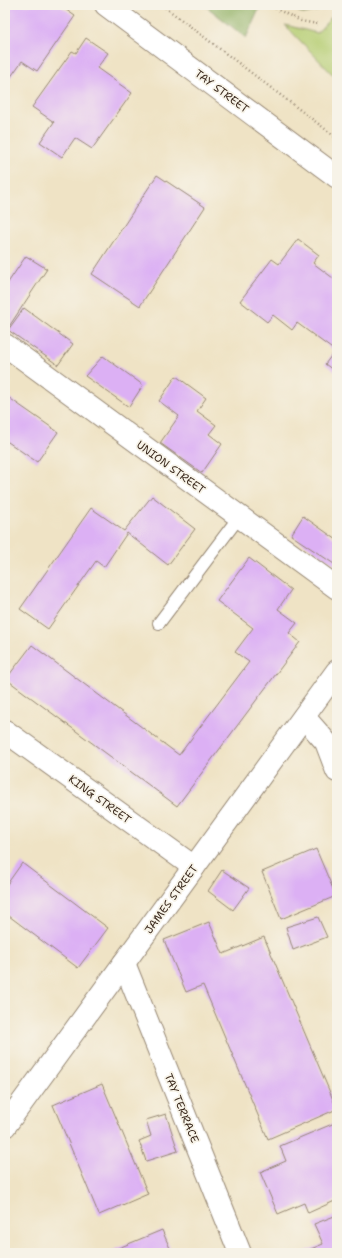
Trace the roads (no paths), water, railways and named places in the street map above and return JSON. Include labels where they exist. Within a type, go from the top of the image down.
[{"type":"street","name":"TAY STREET","points":[[106,5],[337,178]]},
{"type":"street","name":"UNION STREET","points":[[5,345],[337,588]]},
{"type":"street","name":"JAMES STREET","points":[[5,1126],[337,671]]},
{"type":"street","points":[[304,717],[326,742],[337,772]]},
{"type":"street","name":"KING STREET","points":[[5,731],[194,868]]},
{"type":"street","name":"TAY TERRACE","points":[[124,963],[240,1253]]},
{"type":"lane","points":[[159,623],[239,517]]}]
